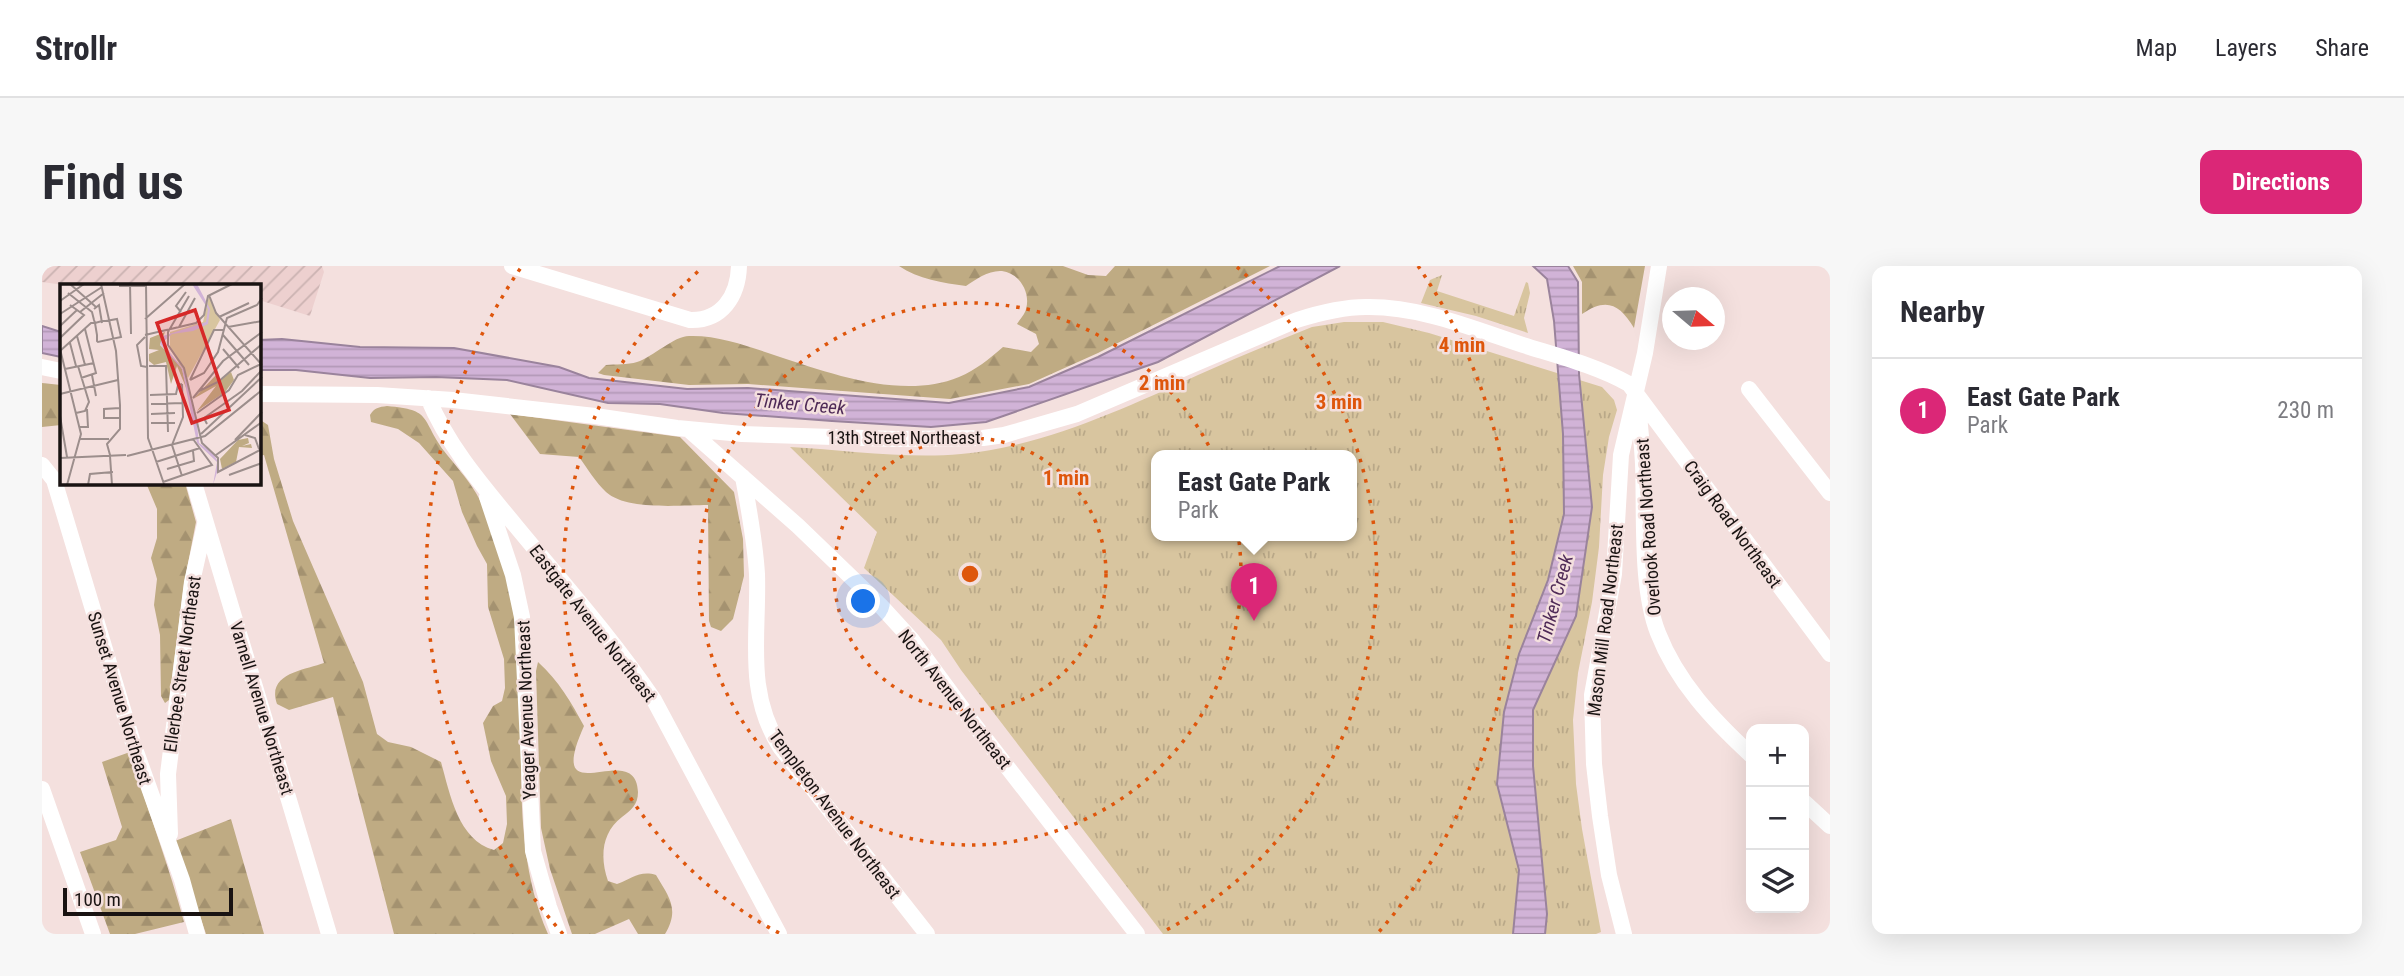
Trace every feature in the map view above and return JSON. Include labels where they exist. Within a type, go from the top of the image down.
[{"type":"street","points":[[512,266],[691,320],[711,318],[725,308],[736,287],[739,266]]},
{"type":"street","name":"Mason Mill Road Northeast","points":[[1624,934],[1609,876],[1600,816],[1591,716],[1614,574],[1620,455],[1637,393],[1659,266]]},
{"type":"street","name":"13th Street Northeast","points":[[261,394],[428,398],[742,433],[958,440],[1004,435],[1077,414],[1297,320],[1341,309],[1376,307],[1412,311],[1539,350],[1616,377],[1629,384],[1637,393]]},
{"type":"street","points":[[42,367],[60,371]]},
{"type":"street","points":[[1749,389],[1830,493]]},
{"type":"street","name":"Craig Road Northeast","points":[[1637,393],[1830,654]]},
{"type":"street","name":"Overlook Road Northeast","points":[[1637,393],[1643,462],[1647,573],[1657,631],[1682,679],[1719,724],[1746,750]]},
{"type":"street","name":"Eastgate Avenue Northeast","points":[[428,398],[447,439],[484,488],[632,667],[654,699],[779,934]]},
{"type":"street","name":"North Avenue Northeast","points":[[688,429],[798,526],[880,605],[912,640],[1137,934]]},
{"type":"street","name":"Sunset Avenue Northeast","points":[[42,465],[54,480],[134,746],[197,934]]},
{"type":"street","name":"Templeton Avenue Northeast","points":[[743,477],[754,542],[757,576],[756,670],[765,718],[780,747],[927,934]]},
{"type":"street","name":"Varnell Avenue Northeast","points":[[195,485],[328,934]]},
{"type":"street","name":"Yeager Avenue Northeast","points":[[484,488],[513,575],[520,606],[527,682],[528,773],[533,851],[548,907],[559,934]]},
{"type":"street","name":"Ellerbee Street Northeast","points":[[171,850],[168,774],[192,583],[206,520]]},
{"type":"street","points":[[42,789],[93,934]]},
{"type":"street","points":[[1809,807],[1830,826]]},
{"type":"shaded area","points":[[42,266],[322,266],[324,272],[310,316],[261,301],[261,284],[60,284],[42,282]]},
{"type":"green space","points":[[899,266],[1063,266],[1088,275],[1106,276],[1115,266],[1270,266],[1098,353],[1029,384],[950,399],[748,384],[689,385],[598,373],[606,365],[637,362],[683,337],[700,336],[734,342],[844,377],[915,386],[959,377],[977,368],[1003,347],[1031,352],[1039,344],[1036,334],[1017,324],[1025,311],[1027,296],[1014,275],[1002,271],[992,272],[966,286],[922,277]]},
{"type":"green space","points":[[1573,266],[1645,266],[1634,328],[1623,313],[1612,306],[1598,306],[1582,314],[1582,282]]},
{"type":"green space","points":[[1442,275],[1437,291],[1514,316],[1526,282],[1528,283],[1530,293],[1524,318],[1528,333],[1476,316],[1421,303],[1430,280]]},
{"type":"green space","points":[[1344,322],[1383,322],[1429,333],[1602,387],[1614,400],[1617,410],[1609,437],[1603,475],[1599,547],[1573,720],[1576,784],[1601,932],[1163,934],[961,670],[941,640],[864,568],[877,532],[790,447],[897,455],[961,454],[992,450],[1053,434],[1112,413],[1312,327]]},
{"type":"green space","points":[[42,383],[60,385],[60,425],[42,427]]},
{"type":"green space","points":[[379,407],[412,410],[424,418],[444,451],[476,493],[496,538],[509,588],[517,639],[525,844],[537,904],[548,934],[394,934],[333,697],[289,710],[277,704],[275,694],[282,679],[289,674],[324,663],[264,455],[261,456],[261,420],[268,425],[274,459],[293,521],[363,682],[377,734],[388,742],[411,747],[441,762],[457,814],[472,837],[494,850],[503,843],[507,824],[506,796],[491,761],[483,723],[493,706],[502,701],[505,688],[504,659],[488,607],[487,564],[462,512],[453,481],[419,443],[398,429],[371,422],[370,415]]},
{"type":"green space","points":[[510,414],[680,437],[734,492],[743,539],[744,576],[733,619],[721,631],[711,627],[709,621],[708,505],[655,506],[615,498],[602,488],[579,457],[540,454]]},
{"type":"green space","points":[[147,485],[186,485],[196,522],[184,584],[169,700],[165,703],[161,696],[160,635],[154,605],[157,579],[151,558],[157,538],[157,509]]},
{"type":"green space","points":[[538,662],[558,684],[584,726],[574,753],[575,767],[583,773],[623,771],[633,777],[638,792],[637,800],[615,823],[606,838],[603,855],[605,872],[608,881],[617,884],[640,874],[656,875],[671,903],[672,917],[665,934],[638,934],[629,919],[595,934],[572,934],[550,869],[541,828],[536,671]]},
{"type":"green space","points":[[130,752],[184,922],[135,934],[110,934],[80,852],[116,840],[122,827],[102,762]]},
{"type":"green space","points":[[231,819],[264,934],[206,934],[175,841]]},
{"type":"water","name":"Tinker Creek","points":[[1280,266],[1340,266],[1158,362],[986,422],[931,427],[723,413],[660,404],[608,403],[507,380],[370,378],[296,370],[261,370],[261,340],[282,339],[360,347],[454,348],[559,367],[589,378],[687,389],[748,388],[949,403],[1029,387],[1098,357]]},
{"type":"water","name":"Tinker Creek","points":[[1533,266],[1568,266],[1578,282],[1579,374],[1592,507],[1576,616],[1533,710],[1533,766],[1547,914],[1545,934],[1513,934],[1519,870],[1497,784],[1504,712],[1519,654],[1548,580],[1564,514],[1563,434],[1554,321],[1547,279]]},
{"type":"water","points":[[42,326],[60,332],[60,357],[42,353]]},
{"type":"place","name":"East Gate Park","points":[[1254,621]]}]
